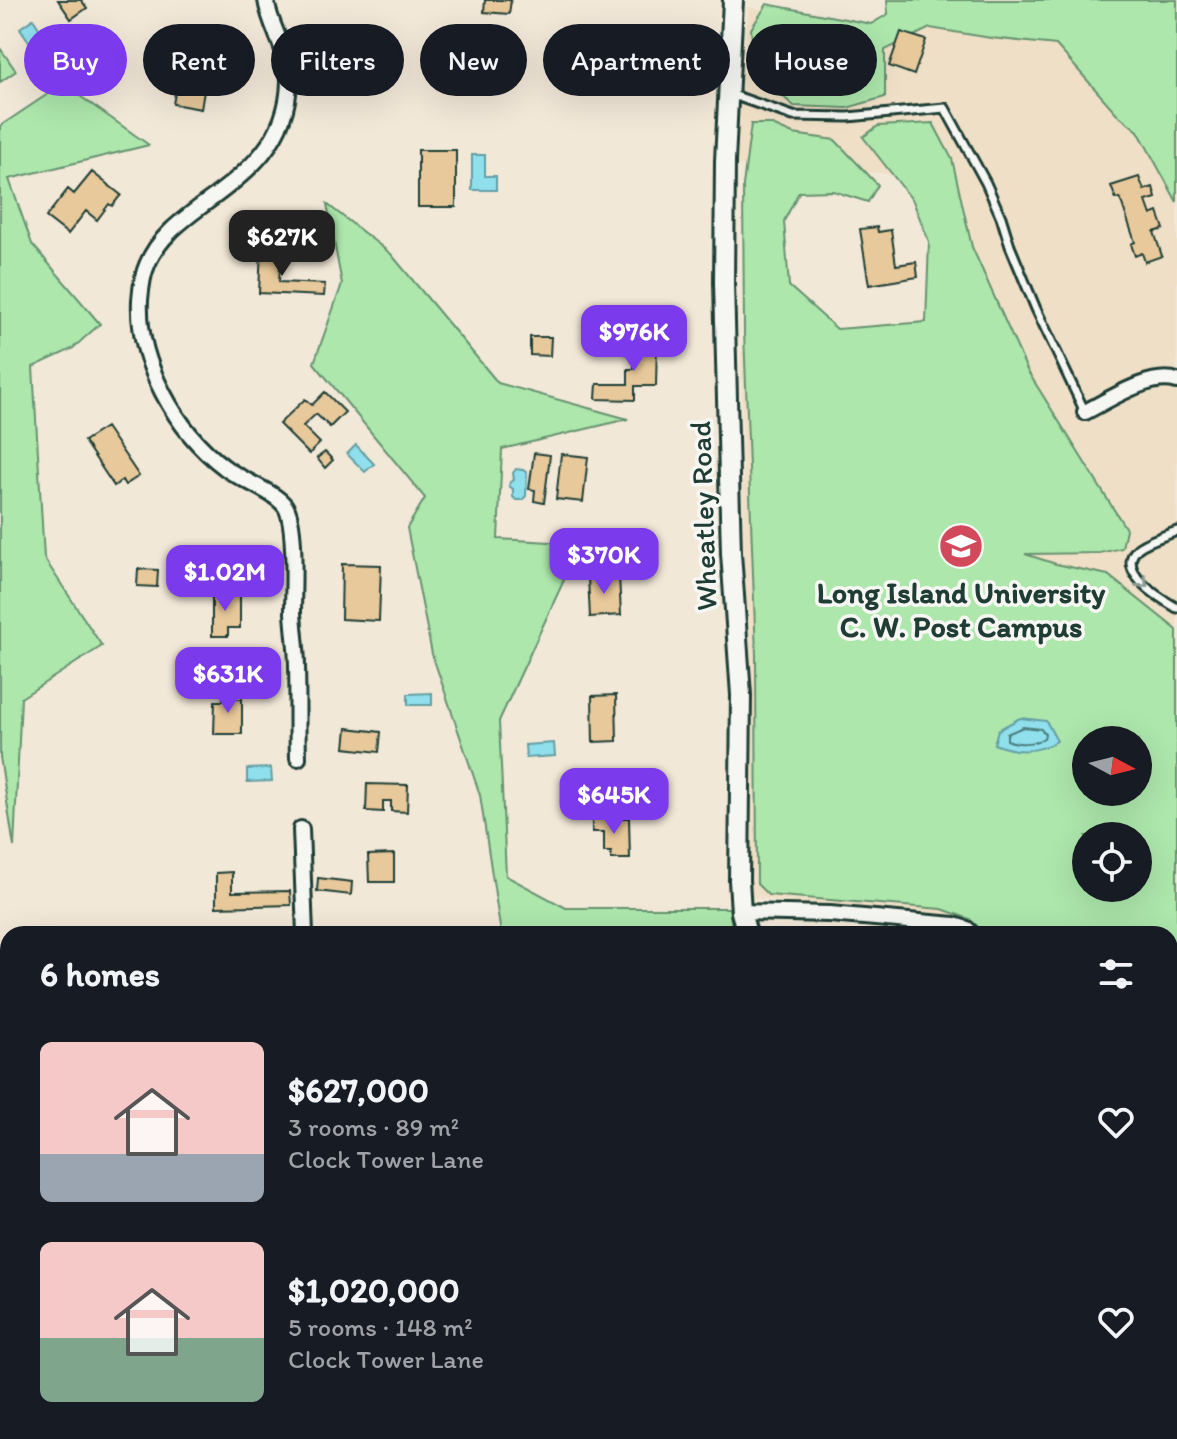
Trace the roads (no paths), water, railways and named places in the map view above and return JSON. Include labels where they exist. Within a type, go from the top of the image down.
[{"type":"main road","name":"Wheatley Road","points":[[730,56],[733,0]]},
{"type":"main road","name":"Wheatley Road","points":[[728,96],[724,283],[731,553],[741,695],[739,880],[745,926]]},
{"type":"street","points":[[266,0],[284,48],[289,77],[288,102],[278,129],[252,167],[178,223],[160,241],[143,278],[140,318],[151,368],[174,413],[199,446],[223,467],[285,505],[291,521],[298,758]]},
{"type":"street","points":[[1085,412],[1147,382],[1177,381]]},
{"type":"street","points":[[301,829],[305,926]]},
{"type":"street","points":[[741,912],[830,914],[957,926]]},
{"type":"lane","points":[[730,94],[793,116],[848,117],[945,108],[986,183],[1036,309],[1085,412]]},
{"type":"lane","points":[[1177,531],[1138,547],[1131,566],[1134,576],[1177,608]]},
{"type":"water","points":[[472,155],[485,155],[485,176],[496,176],[496,190],[472,190]]},
{"type":"water","points":[[356,445],[374,464],[365,472],[347,454]]},
{"type":"water","points":[[516,469],[527,473],[526,496],[522,500],[513,497],[513,489],[509,486]]},
{"type":"water","points":[[571,545],[586,547],[584,576],[569,575]]},
{"type":"water","points":[[432,693],[432,705],[408,705],[408,694]]},
{"type":"water","points":[[1020,718],[1046,721],[1057,741],[1042,748],[1026,750],[994,744],[998,730]]},
{"type":"water","points":[[554,743],[555,756],[526,758],[525,745]]},
{"type":"water","points":[[271,768],[272,781],[247,782],[247,769]]},
{"type":"place","name":"Long Island University C. W. Post Campus","points":[[961,546]]}]
